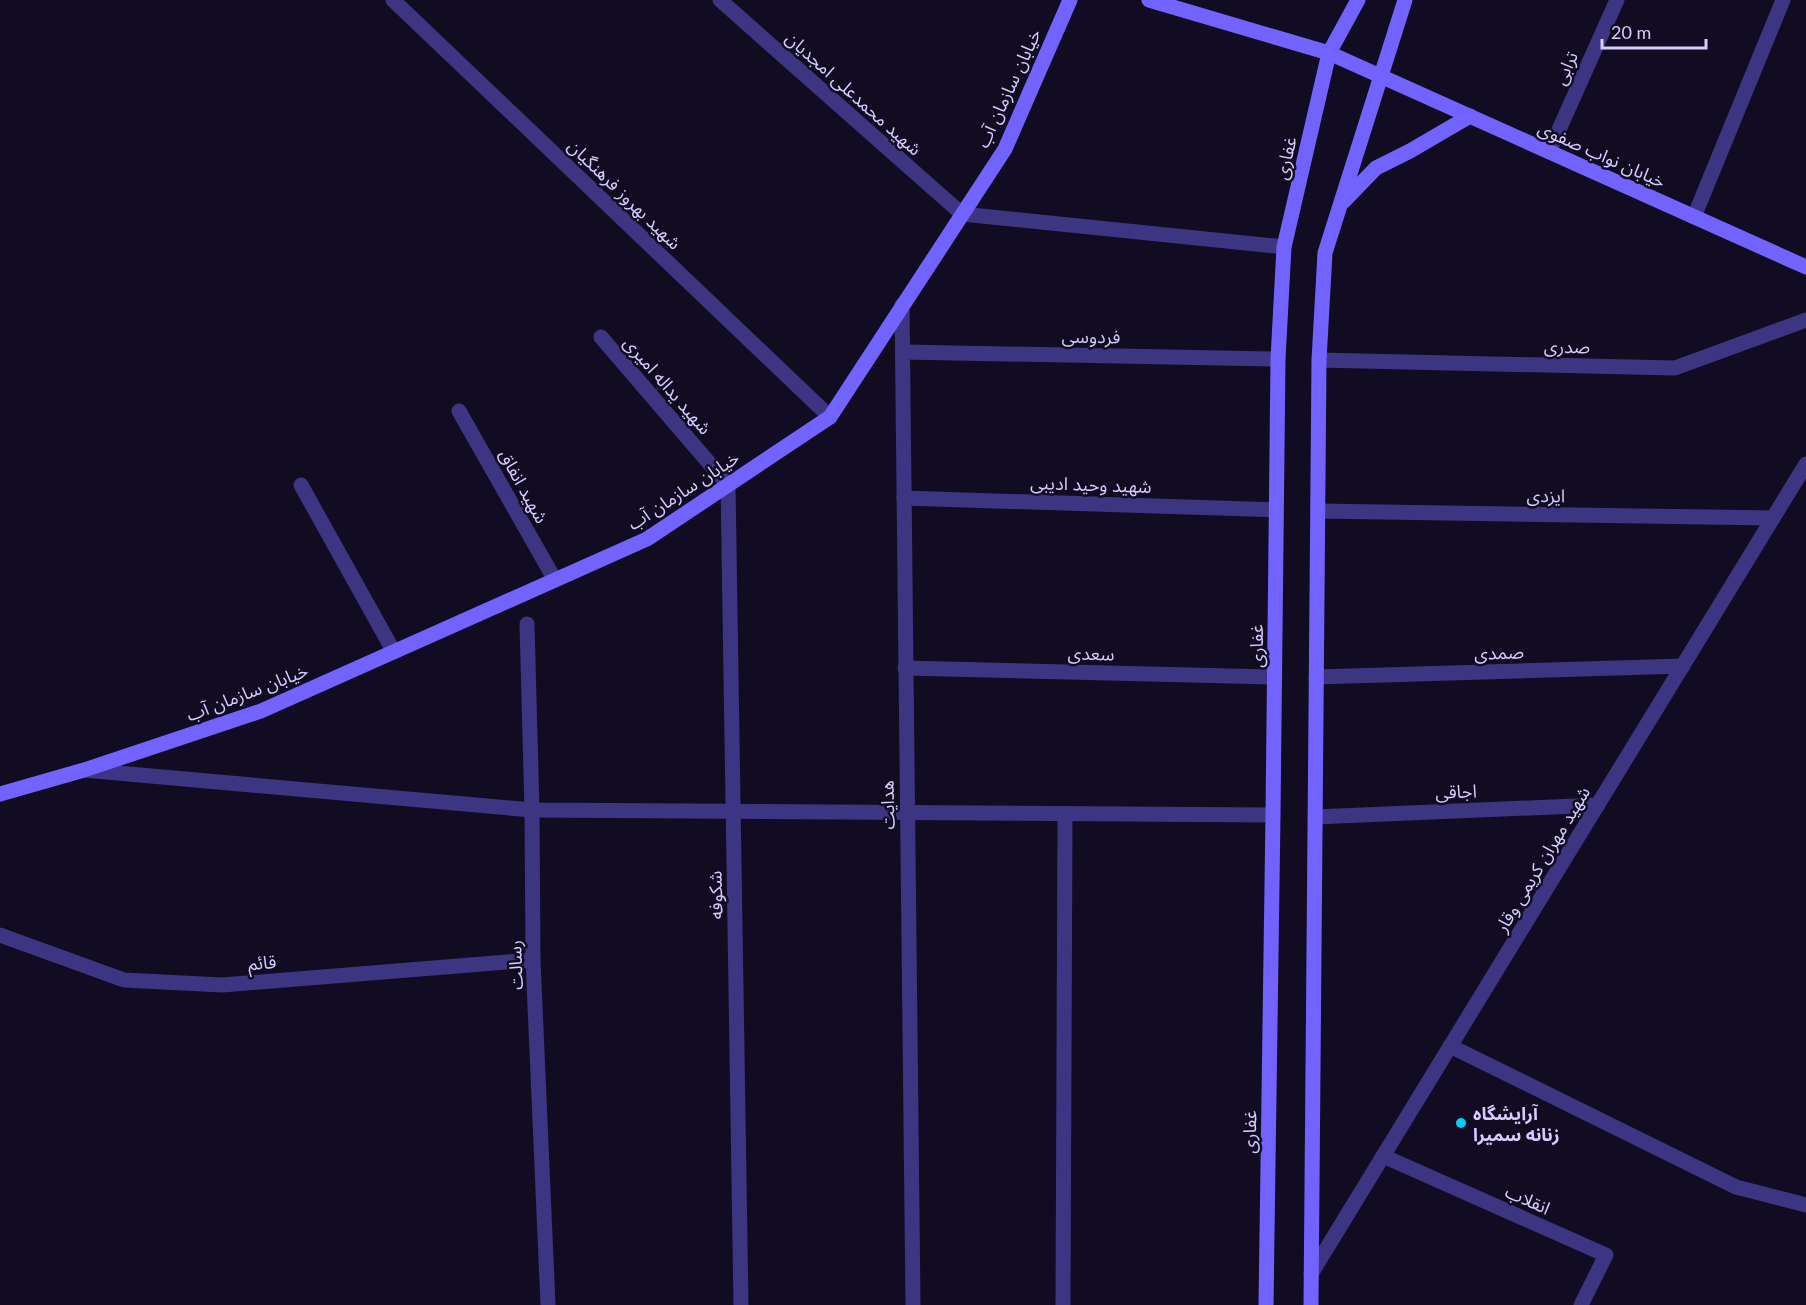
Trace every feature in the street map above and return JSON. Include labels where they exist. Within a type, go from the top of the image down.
[{"type":"main road","name":"خیابان سازمان آب","points":[[0,794],[84,770],[261,711],[647,539],[830,417],[1005,148],[1070,0]]},
{"type":"main road","name":"خیابان نواب صفوی","points":[[1149,0],[1329,53],[1806,267]]},
{"type":"main road","name":"غفاری","points":[[1266,1305],[1278,359],[1284,247],[1329,53],[1358,0]]},
{"type":"main road","points":[[1311,1305],[1319,360],[1325,253],[1405,0]]},
{"type":"main road","points":[[1341,204],[1376,168],[1470,116]]},
{"type":"street","name":"شهید بهروز فرهنگیان","points":[[393,0],[830,417]]},
{"type":"street","name":"شهید محمدعلی امجدیان","points":[[720,0],[962,214]]},
{"type":"street","name":"ترابی","points":[[1549,152],[1617,0]]},
{"type":"street","points":[[1694,217],[1783,0]]},
{"type":"street","points":[[962,214],[1284,247]]},
{"type":"street","name":"هدایت","points":[[902,305],[913,1305]]},
{"type":"street","name":"صدری","points":[[1319,360],[1675,368],[1806,320]]},
{"type":"street","name":"شهید یداله امیری","points":[[601,337],[728,485]]},
{"type":"street","name":"فردوسی","points":[[903,352],[1278,359]]},
{"type":"street","name":"شهید انفاق","points":[[459,411],[555,580]]},
{"type":"street","name":"شهید مهران کریمی وقار","points":[[1311,1274],[1806,464]]},
{"type":"street","points":[[301,485],[394,652]]},
{"type":"street","name":"شکوفه","points":[[728,485],[741,1305]]},
{"type":"street","name":"شهید وحید ادیبی","points":[[904,498],[1276,510]]},
{"type":"street","name":"ایزدی","points":[[1318,511],[1773,518]]},
{"type":"street","name":"رسالت","points":[[527,624],[533,960],[548,1305]]},
{"type":"street","name":"صمدی","points":[[1316,677],[1683,666]]},
{"type":"street","name":"سعدی","points":[[905,669],[1275,677]]},
{"type":"street","points":[[84,770],[532,810],[1273,815]]},
{"type":"street","name":"اجاقی","points":[[1315,817],[1598,805]]},
{"type":"street","points":[[1063,1305],[1065,814]]},
{"type":"street","name":"قائم","points":[[0,935],[124,980],[135,981],[222,985],[533,960]]},
{"type":"street","points":[[1450,1046],[1736,1186],[1806,1205]]},
{"type":"street","name":"انقلاب","points":[[1383,1156],[1605,1255],[1581,1305]]},
{"type":"place","name":"آرایشگاه زنانه سمیرا","points":[[1461,1123]]}]
